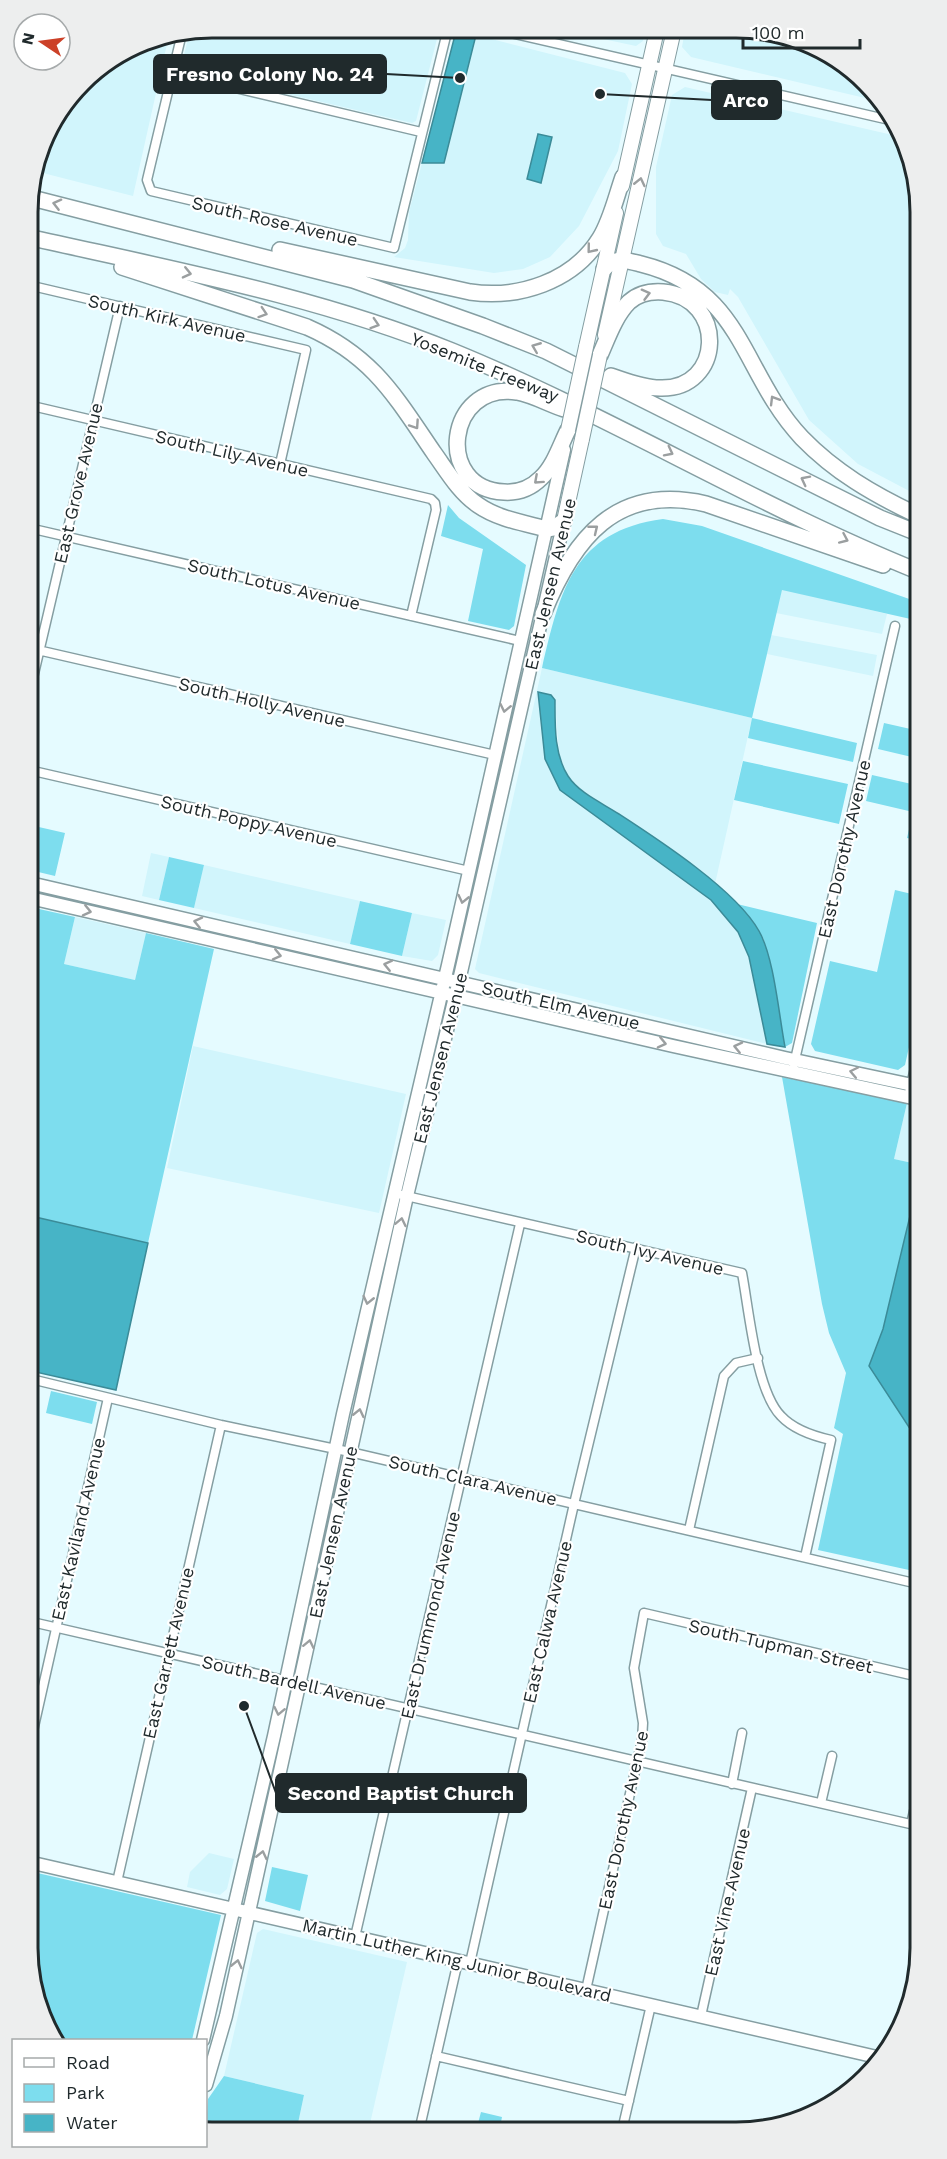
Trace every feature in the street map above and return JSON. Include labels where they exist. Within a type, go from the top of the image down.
[{"type":"highway","points":[[86,211],[180,228],[470,292],[509,293],[546,282],[583,259],[604,229],[623,177]]},
{"type":"highway","name":"Yosemite Freeway","points":[[38,199],[353,280],[483,326],[567,362],[880,518],[910,530]]},
{"type":"highway","name":"Yosemite Freeway","points":[[38,239],[246,287],[377,324],[449,350],[539,388],[639,436],[818,528],[910,570]]},
{"type":"highway","points":[[38,240],[255,310],[332,338],[360,357],[383,381],[446,471],[471,499],[498,515],[547,529],[564,521]]},
{"type":"highway","points":[[604,269],[615,260],[622,259],[680,277],[711,299],[742,344],[781,411],[801,436],[849,479],[910,511]]},
{"type":"highway","points":[[567,362],[641,385],[667,388],[687,382],[701,369],[708,354],[710,334],[703,316],[689,301],[673,294],[649,292],[634,298],[622,309],[600,355]]},
{"type":"highway","points":[[568,430],[547,471],[532,486],[521,491],[500,492],[479,484],[467,473],[458,456],[458,429],[465,414],[475,403],[502,392],[527,395],[639,436]]},
{"type":"highway","points":[[543,614],[564,566],[586,536],[628,508],[660,500],[706,504],[856,558],[910,571]]},
{"type":"main road","name":"East Jensen Avenue","points":[[203,2039],[286,1680],[335,1448],[393,1193],[445,978],[547,529],[655,38]]},
{"type":"main road","name":"East Jensen Avenue","points":[[207,2082],[218,2049],[407,1197],[524,701],[672,38]]},
{"type":"main road","points":[[520,641],[526,651],[520,685],[524,701]]},
{"type":"main road","points":[[495,755],[499,768],[492,798],[498,814]]},
{"type":"main road","name":"South Elm Avenue","points":[[38,885],[459,981],[794,1066]]},
{"type":"main road","name":"South Elm Avenue","points":[[38,900],[456,996],[909,1090]]},
{"type":"main road","name":"Martin Luther King Junior Boulevard","points":[[38,1864],[871,2056]]},
{"type":"street","points":[[180,41],[172,73],[421,132],[445,38]]},
{"type":"street","points":[[533,38],[881,118]]},
{"type":"street","name":"South Rose Avenue","points":[[172,73],[147,180],[148,186],[156,194],[394,248],[421,132]]},
{"type":"street","name":"South Kirk Avenue","points":[[38,287],[306,350],[280,464]]},
{"type":"street","name":"East Grove Avenue","points":[[38,655],[120,306]]},
{"type":"street","name":"South Lily Avenue","points":[[38,407],[424,496],[435,503],[434,520],[411,616]]},
{"type":"street","name":"South Lotus Avenue","points":[[38,530],[520,641]]},
{"type":"street","name":"East Dorothy Avenue","points":[[794,1066],[895,626]]},
{"type":"street","name":"South Holly Avenue","points":[[39,651],[495,755]]},
{"type":"street","name":"South Poppy Avenue","points":[[38,772],[469,872]]},
{"type":"street","name":"South Ivy Avenue","points":[[393,1193],[520,1224],[636,1247],[742,1274],[758,1358],[768,1396],[781,1416],[806,1433],[831,1440],[805,1557]]},
{"type":"street","name":"East Drummond Avenue","points":[[355,1937],[520,1224]]},
{"type":"street","name":"East Calwa Avenue","points":[[421,2122],[436,2056],[464,1962],[521,1735],[636,1247]]},
{"type":"street","points":[[689,1530],[724,1376],[736,1363],[758,1358]]},
{"type":"street","name":"South Clara Avenue","points":[[38,1381],[221,1425],[335,1448],[805,1557],[909,1584]]},
{"type":"street","name":"East Kaviland Avenue","points":[[38,1709],[108,1398]]},
{"type":"street","name":"East Garrett Avenue","points":[[117,1882],[221,1425]]},
{"type":"street","name":"East Dorothy Avenue","points":[[586,1990],[644,1723],[634,1668],[644,1613]]},
{"type":"street","name":"South Tupman Street","points":[[644,1613],[909,1675]]},
{"type":"street","name":"South Bardell Avenue","points":[[38,1624],[909,1824]]},
{"type":"street","points":[[732,1784],[742,1733]]},
{"type":"street","points":[[821,1803],[832,1756]]},
{"type":"street","name":"East Vine Avenue","points":[[701,2016],[752,1788]]},
{"type":"street","points":[[624,2122],[651,2005]]},
{"type":"street","points":[[436,2056],[629,2101]]},
{"type":"shaded area","points":[[437,38],[416,121],[412,123],[184,70],[181,67],[189,39]]},
{"type":"shaded area","points":[[475,38],[488,38],[625,73],[632,84],[618,151],[579,226],[550,257],[523,269],[494,273],[394,257],[405,248],[408,240],[409,212],[422,163],[444,162]]},
{"type":"shaded area","points":[[598,38],[644,38],[636,46]]},
{"type":"shaded area","points":[[684,38],[735,38],[758,39],[791,47],[812,55],[832,67],[866,98],[691,57],[682,47]]},
{"type":"shaded area","points":[[167,43],[133,196],[42,173],[43,167],[61,125],[74,106],[97,81],[135,55]]},
{"type":"shaded area","points":[[685,87],[891,135],[904,167],[910,212],[910,491],[858,464],[809,420],[738,297],[730,289],[728,295],[715,292],[701,279],[686,254],[663,246],[656,234],[656,167],[672,95]]},
{"type":"shaded area","points":[[782,589],[887,614],[882,634],[776,613]]},
{"type":"shaded area","points":[[771,635],[877,655],[873,676],[767,654]]},
{"type":"shaded area","points":[[542,668],[752,718],[715,884],[638,827],[579,788],[568,776],[559,755],[555,700],[550,695],[538,693],[560,790],[711,900],[738,932],[749,957],[767,1044],[479,973],[475,969]]},
{"type":"shaded area","points":[[151,853],[169,857],[159,900],[142,896]]},
{"type":"shaded area","points":[[204,865],[360,901],[350,944],[194,908]]},
{"type":"shaded area","points":[[412,913],[446,920],[438,955],[432,961],[402,956]]},
{"type":"shaded area","points":[[75,917],[146,933],[135,980],[64,964]]},
{"type":"shaded area","points":[[193,1046],[406,1094],[379,1213],[167,1168]]},
{"type":"shaded area","points":[[907,1103],[909,1104],[909,1162],[894,1159]]},
{"type":"shaded area","points":[[209,1853],[234,1859],[227,1889],[220,1895],[187,1887],[190,1872]]},
{"type":"shaded area","points":[[263,1929],[407,1962],[370,2122],[298,2122],[304,2095],[224,2076],[257,1933]]},
{"type":"green space","points":[[448,505],[459,518],[526,565],[514,626],[509,630],[468,621],[483,549],[441,536]]},
{"type":"green space","points":[[663,519],[702,526],[910,599],[910,619],[782,590],[752,718],[542,668],[564,590],[576,569],[590,551],[609,537],[633,526]]},
{"type":"green space","points":[[752,718],[857,743],[853,762],[748,738]]},
{"type":"green space","points":[[884,723],[910,729],[910,757],[878,749]]},
{"type":"green space","points":[[743,761],[848,784],[839,824],[734,800]]},
{"type":"green space","points":[[872,775],[910,784],[910,811],[866,801]]},
{"type":"green space","points":[[38,827],[65,833],[55,876],[38,872]]},
{"type":"green space","points":[[169,857],[204,865],[194,908],[159,900]]},
{"type":"green space","points":[[895,890],[910,893],[910,1045],[905,1065],[898,1070],[815,1051],[811,1044],[830,961],[877,972]]},
{"type":"green space","points":[[360,901],[412,913],[402,956],[350,944]]},
{"type":"green space","points":[[737,904],[817,923],[792,1043],[785,1047],[764,940],[758,929]]},
{"type":"green space","points":[[38,909],[75,917],[64,964],[135,980],[146,933],[214,949],[148,1243],[38,1218]]},
{"type":"green space","points":[[782,1077],[907,1103],[894,1159],[909,1162],[909,1570],[818,1550],[843,1434],[834,1428],[846,1373],[829,1333]]},
{"type":"green space","points":[[51,1391],[97,1402],[92,1424],[46,1413]]},
{"type":"green space","points":[[272,1867],[308,1875],[300,1911],[265,1901]]},
{"type":"green space","points":[[38,1873],[221,1915],[192,2039],[64,2039],[51,2014],[43,1992],[39,1970]]},
{"type":"green space","points":[[224,2076],[304,2095],[298,2122],[207,2122],[208,2099]]},
{"type":"green space","points":[[481,2112],[502,2117],[501,2122],[478,2122]]},
{"type":"water","points":[[454,38],[475,38],[444,163],[422,163]]},
{"type":"water","points":[[538,134],[552,137],[541,183],[527,179]]},
{"type":"water","points":[[538,692],[551,695],[555,700],[558,749],[563,767],[573,782],[584,793],[655,837],[695,867],[748,915],[759,931],[769,956],[785,1047],[767,1044],[749,957],[738,932],[711,900],[560,790],[545,759]]},
{"type":"water","points":[[38,1218],[148,1243],[116,1390],[38,1373]]},
{"type":"water","points":[[909,1218],[909,1428],[869,1366],[883,1329]]},
{"type":"place","name":"Fresno Colony No. 24","points":[[460,78]]},
{"type":"place","name":"Arco","points":[[600,94]]},
{"type":"place","name":"Second Baptist Church","points":[[244,1706]]}]
